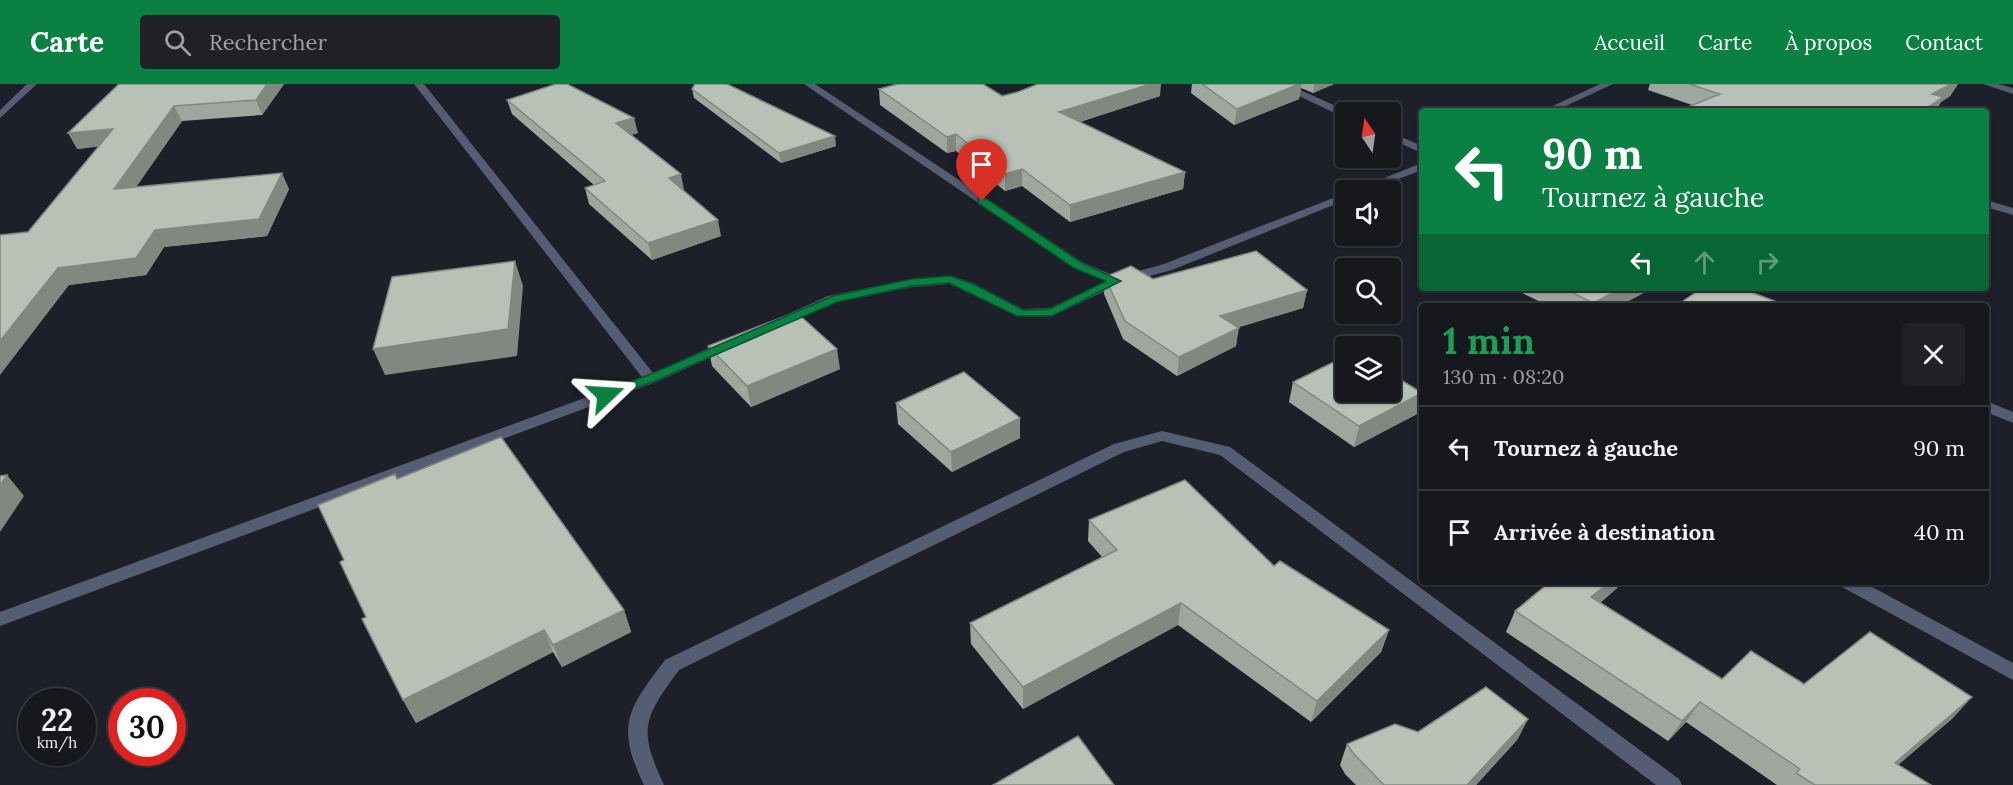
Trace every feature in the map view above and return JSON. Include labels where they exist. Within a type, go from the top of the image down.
[{"type":"street","points":[[0,115],[32,84]]},
{"type":"street","points":[[418,84],[651,379]]},
{"type":"street","points":[[809,84],[1078,265],[1116,281]]},
{"type":"street","points":[[1279,84],[1335,110]]},
{"type":"street","points":[[1554,108],[1608,84]]},
{"type":"street","points":[[1988,84],[2013,91]]},
{"type":"street","points":[[1401,140],[1419,149]]},
{"type":"street","points":[[1386,180],[1419,167]]},
{"type":"street","points":[[769,327],[833,299],[912,283],[950,280],[969,286],[1021,313],[1052,312],[1116,281],[1168,267],[1335,200]]},
{"type":"street","points":[[1989,204],[2013,212]]},
{"type":"street","points":[[0,619],[651,379],[737,341]]},
{"type":"street","points":[[1989,407],[2013,418]]},
{"type":"street","points":[[654,785],[645,768],[635,738],[642,705],[672,665],[1119,448],[1162,436],[1225,451],[1672,785]]},
{"type":"street","points":[[1854,585],[2013,672]]},
{"type":"building","points":[[119,84],[267,84],[256,100],[174,106],[114,189],[282,173],[259,219],[155,230],[136,258],[58,268],[0,341],[0,235],[28,232],[113,129],[68,133]]},
{"type":"building","points":[[556,84],[567,84],[634,118],[616,123],[681,174],[669,178],[718,220],[648,243],[585,188],[605,181],[507,100]]},
{"type":"building","points":[[695,84],[727,84],[835,136],[779,153],[692,89]]},
{"type":"building","points":[[898,84],[983,84],[1002,96],[1038,84],[1151,84],[1059,112],[1185,172],[1070,205],[1022,169],[1005,174],[956,134],[947,137],[879,89]]},
{"type":"building","points":[[1202,84],[1299,84],[1237,109]]},
{"type":"building","points":[[1689,84],[1951,84],[1932,94],[1943,97],[1926,108],[1685,108],[1720,94]]},
{"type":"building","points":[[1256,251],[1307,290],[1220,316],[1239,328],[1179,357],[1125,321],[1105,277],[1131,266],[1153,279]]},
{"type":"building","points":[[515,261],[508,329],[373,349],[392,277]]},
{"type":"building","points":[[1569,291],[1616,291],[1593,303]]},
{"type":"building","points":[[1698,291],[1748,291],[1780,303],[1680,303]]},
{"type":"building","points":[[796,312],[837,349],[747,386],[708,346]]},
{"type":"building","points":[[1335,361],[1335,402],[1401,402],[1401,380],[1419,391],[1419,395],[1359,426],[1293,382]]},
{"type":"building","points":[[964,372],[1020,418],[951,452],[896,403]]},
{"type":"building","points":[[501,437],[624,610],[553,645],[544,630],[403,700],[362,619],[366,617],[340,562],[344,560],[318,505],[395,474],[397,479]]},
{"type":"building","points":[[7,475],[0,485],[0,476]]},
{"type":"building","points":[[1185,480],[1274,566],[1280,561],[1389,630],[1317,701],[1181,603],[1023,687],[970,623],[1117,550],[1089,520]]},
{"type":"building","points":[[1546,585],[1606,585],[1591,597],[1722,679],[1751,651],[1804,684],[1870,632],[1972,697],[1895,763],[1931,785],[1815,785],[1796,773],[1800,769],[1700,702],[1682,721],[1515,611]]},
{"type":"building","points":[[1486,687],[1528,719],[1467,785],[1384,785],[1347,744],[1395,724],[1418,732]]},
{"type":"building","points":[[1078,736],[1114,785],[993,785]]},
{"type":"route","points":[[606,395],[651,379],[833,299],[912,283],[950,280],[969,286],[1021,313],[1052,312],[1116,281],[1078,265],[982,201]]}]
